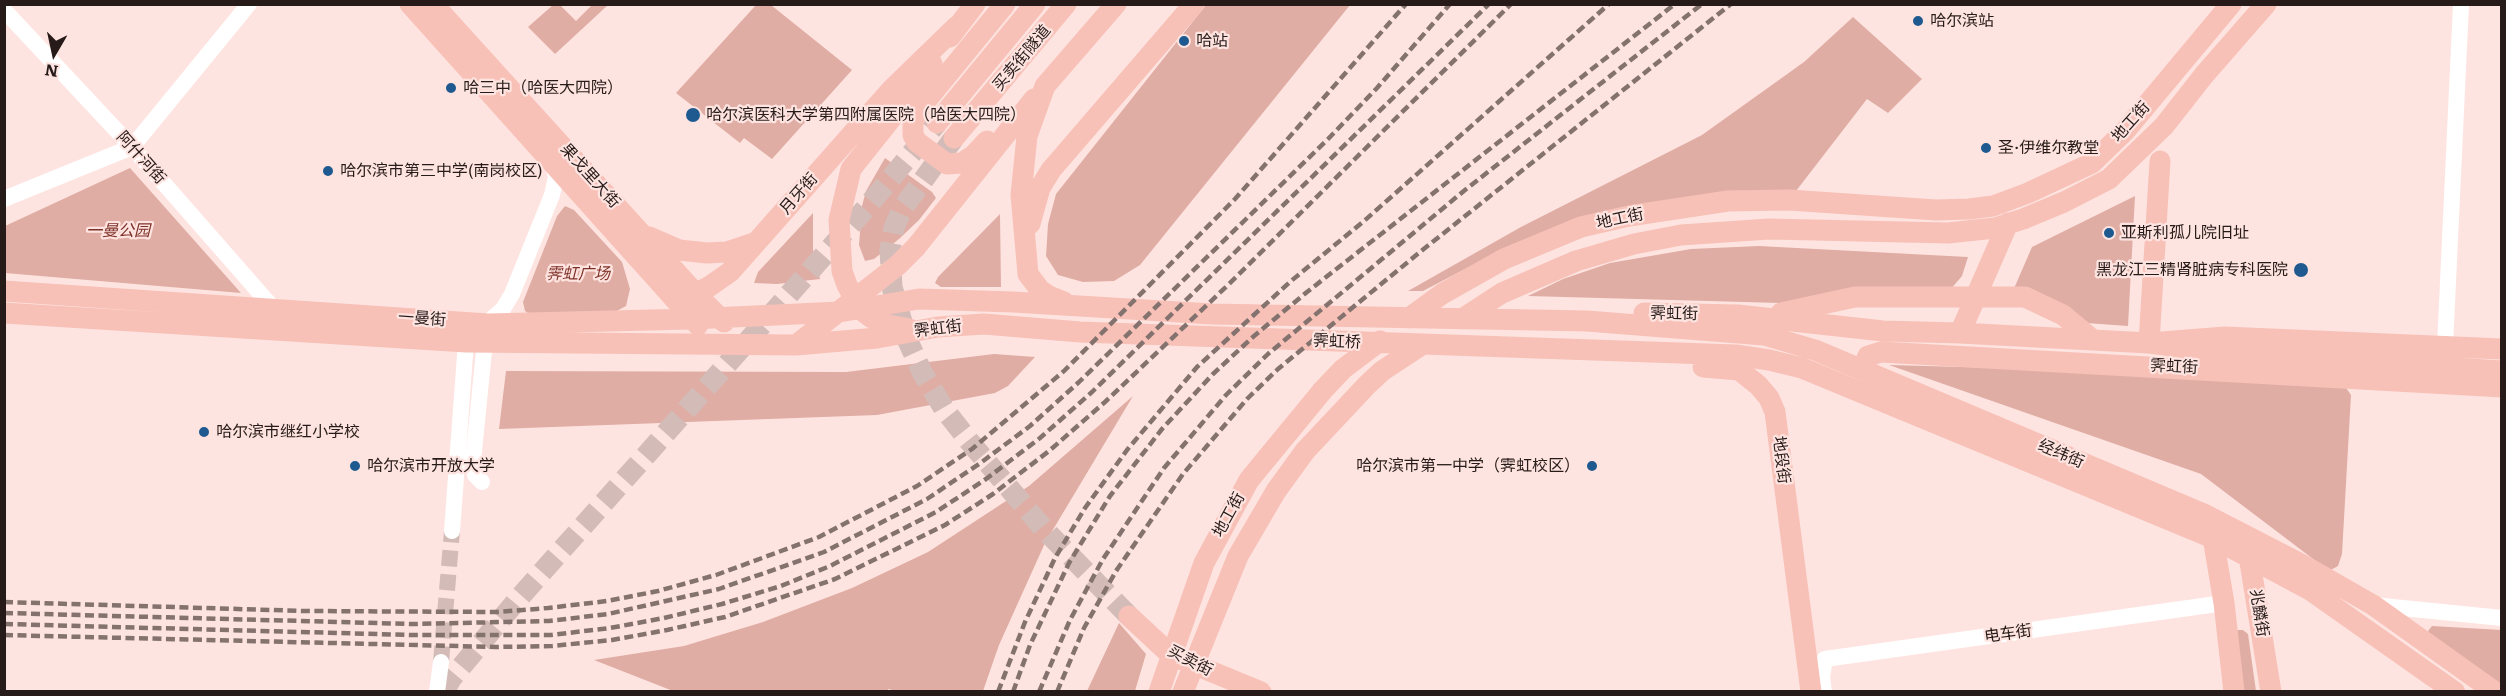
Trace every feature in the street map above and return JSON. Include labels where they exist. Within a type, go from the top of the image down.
[{"type":"main road","name":"果戈里大街","points":[[410,4],[553,164],[688,306],[719,345]]},
{"type":"main road","name":"果戈里大街","points":[[433,4],[641,233],[688,306]]},
{"type":"main road","name":"月牙街","points":[[851,307],[842,271],[839,232],[847,179],[855,163],[906,100],[975,4]]},
{"type":"main road","points":[[1005,4],[920,108],[913,122],[913,135],[917,142],[947,164],[962,163],[974,155],[1004,123],[1045,86]]},
{"type":"main road","points":[[937,123],[1035,4]]},
{"type":"main road","name":"买卖街隧道","points":[[954,138],[1066,4]]},
{"type":"main road","points":[[796,345],[851,307],[916,247],[1045,86],[1116,4]]},
{"type":"main road","points":[[1026,255],[1034,205],[1040,188],[1051,170],[1194,4]]},
{"type":"main road","name":"地工街","points":[[1159,692],[1204,563],[1249,480],[1304,411],[1343,369],[1442,294],[1504,259],[1581,227],[1684,206],[1728,201],[1788,200],[1936,210],[1993,206],[2062,178],[2092,163],[2125,131],[2231,4]]},
{"type":"main road","name":"地工街","points":[[1183,692],[1192,664],[1243,548],[1276,491],[1305,451],[1382,371],[1502,293],[1585,258],[1634,244],[1681,235],[1769,229],[1948,233],[1995,228],[2064,202],[2109,178],[2164,126],[2204,75],[2266,4]]},
{"type":"main road","name":"月牙街","points":[[688,306],[729,272],[758,242],[892,89],[957,26]]},
{"type":"main road","points":[[1045,86],[1027,136],[1023,163],[1022,218],[1028,274],[1040,290],[1049,296],[1088,307]]},
{"type":"main road","points":[[2149,343],[2160,161]]},
{"type":"main road","points":[[1960,333],[2008,223]]},
{"type":"main road","points":[[641,233],[669,247],[698,253],[727,252],[758,242]]},
{"type":"main road","name":"一曼街","points":[[4,291],[273,309],[479,336],[616,322],[688,306],[719,318],[851,307]]},
{"type":"main road","name":"霁虹街","points":[[1761,317],[1855,297],[2025,297],[2062,315],[2093,340]]},
{"type":"main road","name":"霁虹街","points":[[851,307],[919,299],[1088,307]]},
{"type":"main road","points":[[851,307],[888,326],[919,331]]},
{"type":"main road","name":"霁虹桥","points":[[1088,307],[1212,314],[1587,321]]},
{"type":"main road","name":"一曼街","points":[[4,313],[479,336],[719,345],[796,345]]},
{"type":"main road","name":"霁虹街","points":[[1587,321],[1614,314],[1671,313],[1761,317],[1883,331],[2149,343],[2225,353],[2502,371]]},
{"type":"main road","points":[[719,318],[749,345]]},
{"type":"main road","name":"经纬街","points":[[1587,321],[1764,335],[1815,350],[2206,515],[2244,534],[2373,605],[2495,692]]},
{"type":"main road","name":"霁虹街","points":[[796,345],[877,338],[938,327],[984,324],[1080,332]]},
{"type":"main road","name":"霁虹桥","points":[[1080,332],[1603,351]]},
{"type":"main road","name":"霁虹街","points":[[2149,343],[2225,337],[2502,349]]},
{"type":"main road","name":"经纬街","points":[[1603,351],[1736,355],[1802,368],[2213,538],[2310,590],[2455,692]]},
{"type":"main road","name":"地段街","points":[[1603,351],[1632,361],[1739,370],[1758,385],[1769,398],[1775,412],[1811,692]]},
{"type":"main road","name":"霁虹街","points":[[1870,375],[1864,363],[1868,356],[1881,352],[2502,387]]},
{"type":"main road","name":"兆麟街","points":[[2244,534],[2251,559],[2271,692]]},
{"type":"main road","name":"兆麟街","points":[[2213,538],[2224,603],[2234,692]]},
{"type":"main road","name":"买卖街","points":[[1129,616],[1171,655],[1261,692]]},
{"type":"street","points":[[4,199],[132,147],[249,4]]},
{"type":"street","points":[[2445,346],[2461,4]]},
{"type":"street","name":"阿什河街","points":[[4,10],[132,147],[273,309]]},
{"type":"street","points":[[452,531],[479,336],[503,309],[512,294],[552,195],[556,177],[553,164]]},
{"type":"street","points":[[479,336],[473,461],[475,475],[482,482]]},
{"type":"street","name":"电车街","points":[[1824,692],[1822,677],[1825,659],[2224,603]]},
{"type":"street","points":[[2373,605],[2502,618]]},
{"type":"street","points":[[437,692],[441,662]]},
{"type":"green space","points":[[553,5],[560,5],[576,21],[592,5],[608,5],[555,54],[528,27]]},
{"type":"green space","points":[[756,5],[771,5],[852,70],[772,159],[744,138],[740,143],[676,93]]},
{"type":"green space","points":[[1206,5],[1350,5],[1140,265],[1114,281],[1083,282],[1058,275],[1046,256],[1048,224],[1056,194]]},
{"type":"green space","points":[[1853,17],[1922,79],[1888,113],[1867,99],[1796,191],[1513,244],[1423,291],[1408,291],[1521,227],[1702,135],[1804,62]]},
{"type":"green space","points":[[885,158],[932,192],[936,198],[919,220],[899,239],[874,259],[865,261],[859,245],[862,206],[866,191]]},
{"type":"green space","name":"一曼公园","points":[[130,168],[241,293],[5,273],[5,226]]},
{"type":"green space","points":[[2135,196],[2128,326],[2086,323],[2009,300],[2032,247]]},
{"type":"green space","name":"霁虹广场","points":[[565,206],[574,210],[622,262],[630,289],[626,306],[611,314],[531,315],[525,311],[523,302],[557,216]]},
{"type":"green space","points":[[813,213],[813,249],[820,279],[777,284],[754,283],[758,272]]},
{"type":"green space","points":[[1000,214],[1001,287],[941,287],[935,283],[938,277]]},
{"type":"green space","points":[[1759,246],[1968,257],[1962,276],[1950,290],[1780,303],[1528,296],[1563,279],[1610,263],[1691,249]]},
{"type":"green space","points":[[994,354],[1035,357],[1008,386],[995,393],[877,415],[499,429],[506,371],[846,372]]},
{"type":"green space","points":[[1889,365],[2188,373],[2344,385],[2351,395],[2342,554],[2338,566],[2329,571],[2201,474]]},
{"type":"green space","points":[[1133,396],[1045,543],[999,645],[983,691],[901,692],[888,689],[887,692],[673,691],[594,660],[684,646],[763,622],[852,588],[928,552],[1029,486]]},
{"type":"green space","points":[[1119,623],[1146,654],[1135,691],[1087,691]]},
{"type":"green space","points":[[2432,626],[2501,630],[2501,691],[2431,639],[2428,631]]},
{"type":"green space","points":[[2236,630],[2243,630],[2248,634],[2256,691],[2239,691]]},
{"type":"tunnel","points":[[444,692],[451,679],[519,598],[866,208],[937,123]]},
{"type":"tunnel","points":[[954,138],[902,209],[894,228],[890,250],[892,287],[907,339],[922,372],[944,409],[969,441],[1043,528],[1129,616]]},
{"type":"tunnel","points":[[441,662],[452,531]]},
{"type":"railway","points":[[4,602],[305,611],[497,612],[548,608],[607,601],[658,591],[716,575],[819,537],[917,486],[972,449],[1064,371],[1235,199],[1406,4]]},
{"type":"railway","points":[[4,613],[413,624],[549,621],[608,614],[719,589],[824,552],[927,499],[1030,426],[1079,382],[1328,139],[1377,88],[1450,4]]},
{"type":"railway","points":[[4,624],[412,635],[551,635],[610,628],[722,604],[781,586],[830,566],[936,512],[986,479],[1040,438],[1092,392],[1489,4]]},
{"type":"railway","points":[[4,635],[496,647],[552,646],[612,640],[725,617],[835,579],[945,525],[993,494],[1049,451],[1105,402],[1229,284],[1511,4]]},
{"type":"railway","points":[[998,692],[1025,622],[1055,558],[1085,508],[1127,450],[1197,367],[1291,281],[1364,221],[1609,4]]},
{"type":"railway","points":[[1013,692],[1030,645],[1069,563],[1110,496],[1162,429],[1213,374],[1307,292],[1675,4]]},
{"type":"railway","points":[[1039,692],[1070,620],[1103,559],[1164,468],[1226,395],[1268,354],[1465,190],[1702,4]]},
{"type":"railway","points":[[1057,692],[1084,628],[1116,571],[1183,474],[1247,399],[1278,369],[1420,252],[1731,4]]},
{"type":"place","name":"哈尔滨站","points":[[1918,21]]},
{"type":"place","name":"哈站","points":[[1184,41]]},
{"type":"place","name":"哈三中（哈医大四院）","points":[[451,88]]},
{"type":"place","name":"哈尔滨医科大学第四附属医院（哈医大四院）","points":[[693,115]]},
{"type":"place","name":"圣·伊维尔教堂","points":[[1986,148]]},
{"type":"place","name":"哈尔滨市第三中学(南岗校区)","points":[[328,171]]},
{"type":"place","name":"亚斯利孤儿院旧址","points":[[2109,233]]},
{"type":"place","name":"黑龙江三精肾脏病专科医院","points":[[2301,270]]},
{"type":"place","name":"哈尔滨市继红小学校","points":[[204,432]]},
{"type":"place","name":"哈尔滨市开放大学","points":[[355,466]]},
{"type":"place","name":"哈尔滨市第一中学（霁虹校区）","points":[[1592,466]]}]
